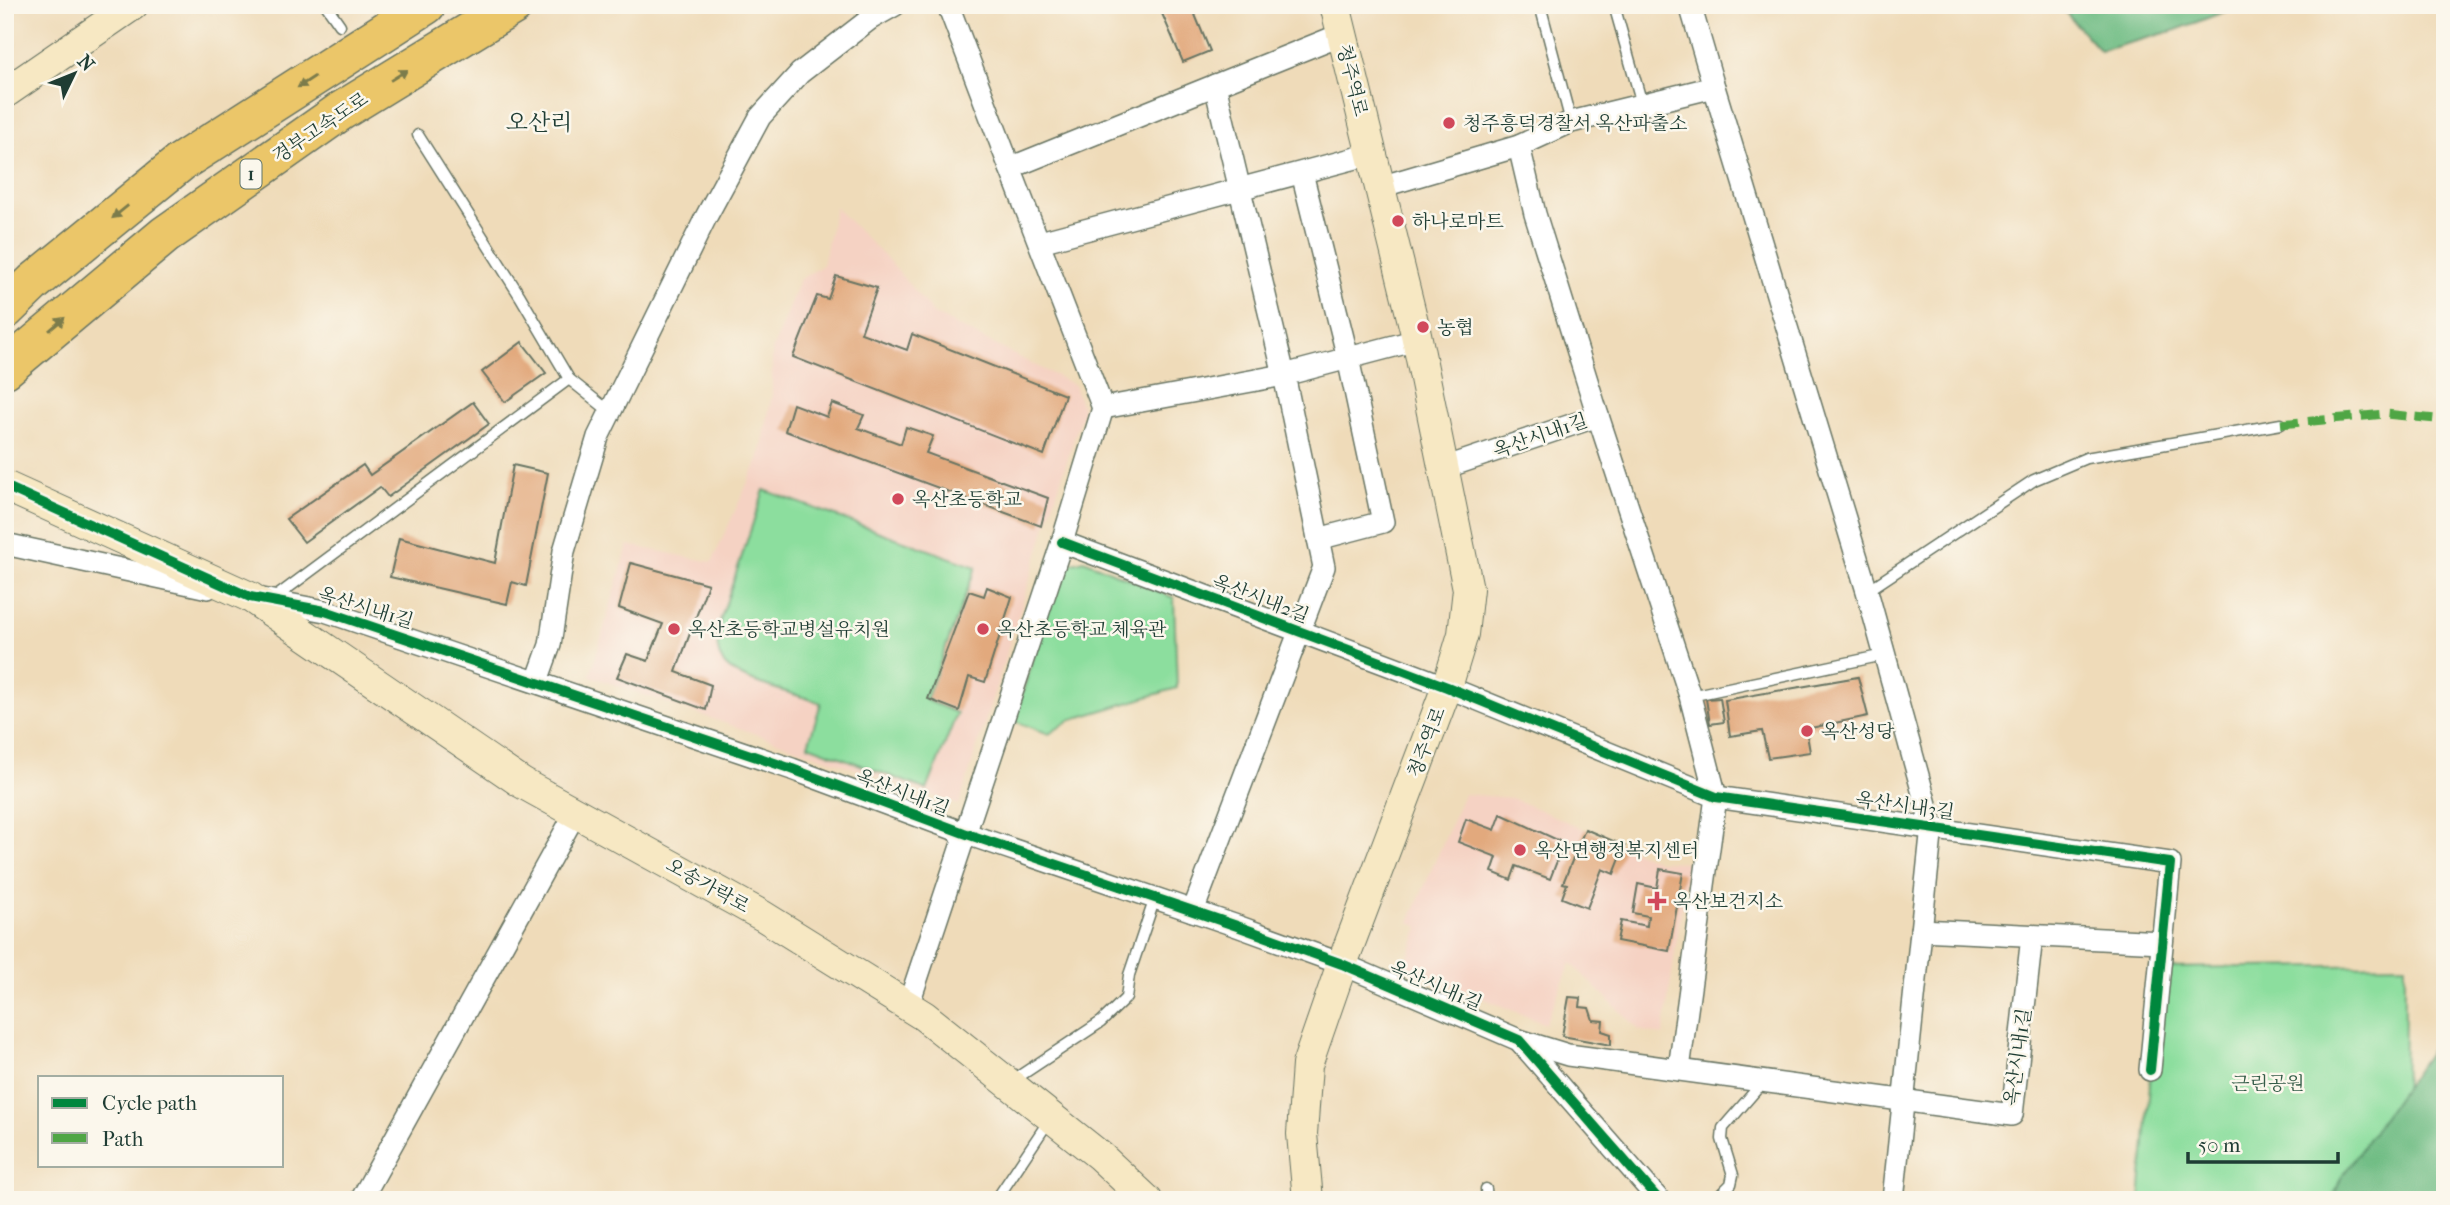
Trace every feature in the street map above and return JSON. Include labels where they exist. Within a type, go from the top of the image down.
[{"type":"highway","points":[[5,310],[34,282],[181,162],[426,5]]},
{"type":"highway","name":"경부고속도로","points":[[5,369],[165,235],[341,111],[514,5]]},
{"type":"street","points":[[5,93],[133,5]]},
{"type":"street","points":[[537,681],[550,645],[564,551],[609,411],[760,117],[800,73],[870,19],[895,5]]},
{"type":"street","points":[[908,1006],[1062,542],[1103,408],[948,5]]},
{"type":"street","name":"청주역로","points":[[1308,1200],[1302,1133],[1307,1065],[1342,964],[1447,687],[1463,634],[1468,589],[1441,469],[1417,340],[1335,5]]},
{"type":"street","points":[[1690,5],[1867,591],[1932,826],[1892,1200]]},
{"type":"street","points":[[1010,168],[1342,34]]},
{"type":"street","name":"옥산시내2길","points":[[1193,911],[1324,567],[1284,375],[1215,85]]},
{"type":"street","points":[[1380,187],[1519,146],[1571,122],[1714,87]]},
{"type":"street","points":[[1519,146],[1535,214],[1598,416]]},
{"type":"street","points":[[1040,242],[1371,154]]},
{"type":"street","points":[[1302,173],[1348,358],[1383,522],[1318,539]]},
{"type":"street","points":[[1103,408],[1284,375],[1417,340]]},
{"type":"street","name":"옥산시내1길","points":[[1441,469],[1598,416],[1690,696],[1716,797],[1679,1069]]},
{"type":"street","name":"옥산시내1길","points":[[5,486],[261,599],[325,611],[792,769],[964,833],[1342,964],[1519,1040],[1568,1055],[1903,1098],[2012,1115],[2032,936]]},
{"type":"street","name":"옥산시내2길","points":[[1062,542],[1447,687]]},
{"type":"street","points":[[5,544],[261,599]]},
{"type":"street","name":"오송가락로","points":[[261,599],[522,783],[763,916],[908,1006],[1052,1117],[1100,1156],[1147,1200]]},
{"type":"street","name":"옥산시내3길","points":[[1447,687],[1716,797],[1932,826],[2170,863],[2150,1070]]},
{"type":"street","points":[[361,1200],[576,812]]},
{"type":"street","points":[[1921,930],[2162,942]]},
{"type":"street","name":"옥산시내1길","points":[[1519,1040],[1659,1200]]},
{"type":"lane","points":[[326,5],[340,24]]},
{"type":"lane","points":[[1540,5],[1571,122]]},
{"type":"lane","points":[[1614,5],[1642,104]]},
{"type":"lane","points":[[418,135],[569,379],[609,411]]},
{"type":"lane","points":[[261,599],[569,379]]},
{"type":"lane","points":[[1867,591],[2034,480],[2057,468],[2086,458],[2281,424]]},
{"type":"lane","points":[[1690,696],[1884,655]]},
{"type":"lane","points":[[1009,1083],[1101,1022],[1126,998],[1129,975],[1156,898]]},
{"type":"lane","points":[[1715,1200],[1731,1184],[1733,1175],[1722,1139],[1723,1128],[1765,1080]]},
{"type":"lane","points":[[996,1200],[1052,1117]]},
{"type":"shaded area","name":"옥산초등학교","points":[[835,207],[890,262],[934,314],[1074,385],[1083,410],[959,805],[590,676],[628,545],[712,562],[761,453],[772,394],[772,351],[799,280],[823,265]]},
{"type":"shaded area","points":[[1464,794],[1512,798],[1658,861],[1688,862],[1663,1036],[1639,1030],[1571,963],[1545,1024],[1405,966],[1419,927],[1409,922]]},
{"type":"green space","points":[[2068,5],[2242,5],[2176,30],[2100,51],[2064,11]]},
{"type":"green space","points":[[764,490],[976,567],[926,700],[957,713],[927,790],[808,745],[821,703],[743,677],[732,671],[722,660],[717,642],[720,624]]},
{"type":"green space","points":[[1084,560],[1174,598],[1177,688],[1070,720],[1049,734],[1014,721],[1061,566]]},
{"type":"green space","name":"근린공원","points":[[2405,965],[2404,1200],[2140,1200],[2160,968]]},
{"type":"green space","points":[[2445,1037],[2445,1200],[2332,1200],[2341,1178],[2437,1041]]},
{"type":"building","points":[[1168,5],[1191,5],[1210,51],[1183,62],[1160,9]]},
{"type":"building","points":[[836,276],[877,288],[861,333],[907,350],[912,334],[1065,395],[1044,455],[793,357],[817,296],[828,299]]},
{"type":"building","points":[[522,342],[546,373],[505,402],[482,372]]},
{"type":"building","points":[[473,402],[489,424],[388,497],[380,487],[304,542],[286,519],[363,465],[370,475]]},
{"type":"building","points":[[832,403],[864,415],[858,428],[901,444],[906,427],[933,436],[926,453],[1048,498],[1041,526],[785,431],[793,404],[827,417]]},
{"type":"building","points":[[513,465],[548,473],[526,586],[512,582],[507,604],[390,577],[399,538],[495,563]]},
{"type":"building","points":[[631,563],[708,584],[676,672],[711,685],[706,710],[617,677],[627,654],[648,661],[663,624],[619,608]]},
{"type":"building","points":[[987,587],[1012,597],[985,682],[969,677],[959,711],[928,699],[969,591],[984,596]]},
{"type":"building","points":[[1858,677],[1868,716],[1806,729],[1810,752],[1768,758],[1762,731],[1730,736],[1725,700]]},
{"type":"building","points":[[1720,698],[1724,722],[1710,724],[1706,699]]},
{"type":"building","name":"옥산면행정복지센터","points":[[1501,814],[1564,843],[1550,879],[1516,866],[1511,880],[1492,872],[1497,857],[1458,842],[1466,819],[1495,830]]},
{"type":"building","points":[[1585,829],[1625,846],[1614,874],[1602,869],[1587,908],[1562,898],[1567,884],[1563,883]]},
{"type":"building","name":"옥산보건지소","points":[[1660,869],[1683,873],[1669,951],[1617,941],[1621,921],[1647,926],[1648,916],[1633,913],[1638,884],[1657,888]]},
{"type":"building","points":[[1569,997],[1581,998],[1580,1007],[1589,1008],[1593,1020],[1603,1021],[1602,1031],[1611,1034],[1611,1045],[1562,1036]]},
{"type":"marked path","points":[[2281,424],[2385,414],[2445,420]]},
{"type":"cycle path","points":[[5,486],[250,597],[325,611],[792,769],[964,833],[1342,964],[1519,1040],[1659,1200]]},
{"type":"cycle path","points":[[1062,542],[1447,687],[1716,797],[2170,863],[2150,1070]]},
{"type":"place","name":"청주흥덕경찰서 옥산파출소","points":[[1449,123]]},
{"type":"place","name":"하나로마트","points":[[1398,221]]},
{"type":"place","name":"농협","points":[[1423,327]]},
{"type":"place","name":"옥산초등학교","points":[[898,499]]},
{"type":"place","name":"옥산초등학교병설유치원","points":[[674,629]]},
{"type":"place","name":"옥산초등학교 체육관","points":[[983,629]]},
{"type":"place","name":"옥산성당","points":[[1807,731]]},
{"type":"place","name":"옥산면행정복지센터","points":[[1520,850]]},
{"type":"place","name":"옥산보건지소","points":[[1657,901]]},
{"type":"district","name":"오산리","points":[[539,122]]}]
